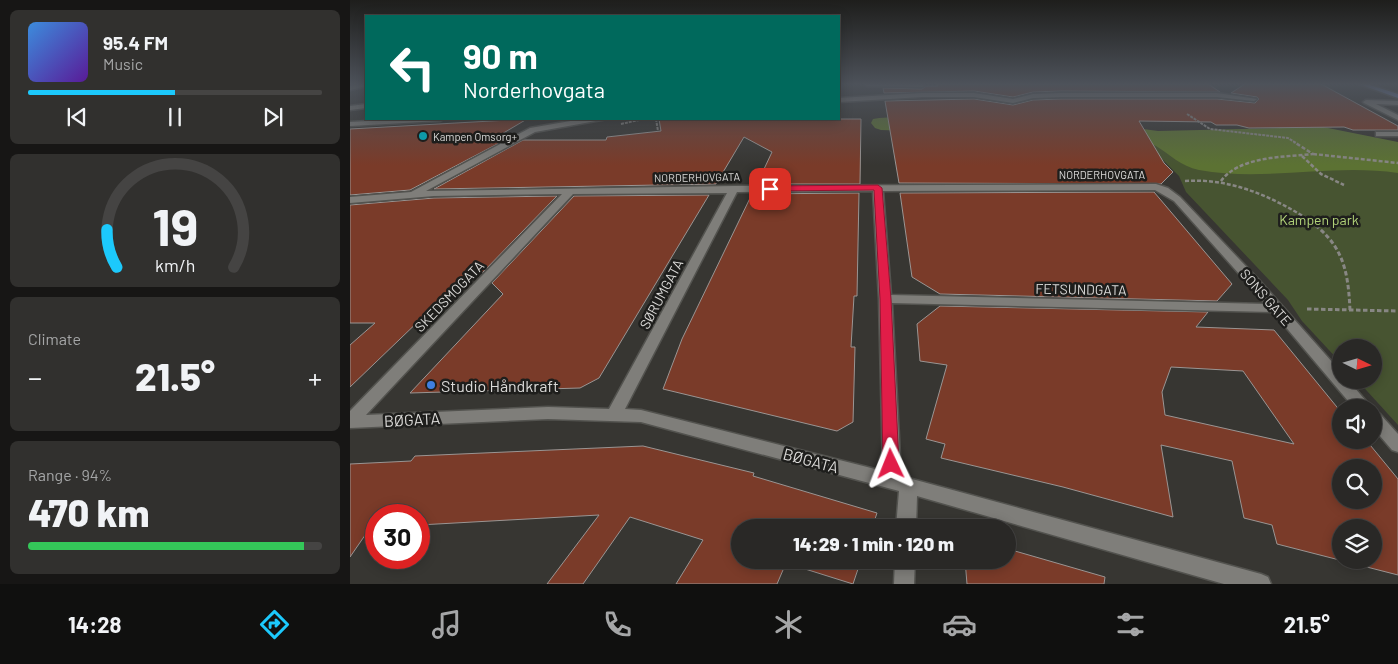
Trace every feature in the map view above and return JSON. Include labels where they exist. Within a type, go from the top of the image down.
[{"type":"street","points":[[1385,111],[1398,118]]},
{"type":"street","points":[[350,124],[422,120]]},
{"type":"street","points":[[414,194],[528,132],[568,120]]},
{"type":"street","points":[[1378,134],[1398,134]]},
{"type":"street","name":"NORDERHOVGATA","points":[[350,200],[414,194],[734,189],[1144,186],[1164,190]]},
{"type":"street","points":[[878,188],[900,484],[905,519]]},
{"type":"street","name":"SØRUMGATA","points":[[615,413],[734,189]]},
{"type":"street","name":"SONS GATE","points":[[1164,190],[1177,199],[1256,283],[1356,399]]},
{"type":"street","name":"SKEDSMOGATA","points":[[350,422],[570,192]]},
{"type":"street","name":"FETSUNDGATA","points":[[886,299],[1276,308]]},
{"type":"street","name":"BØGATA","points":[[350,422],[548,413],[615,413],[668,422],[1261,584]]},
{"type":"street","points":[[1382,427],[1398,445]]},
{"type":"street","points":[[904,584],[905,569]]},
{"type":"path","points":[[1188,115],[1210,129],[1288,138],[1313,154]]},
{"type":"path","points":[[618,124],[639,120]]},
{"type":"path","points":[[656,120],[658,130]]},
{"type":"path","points":[[1221,181],[1226,173],[1243,166],[1268,160],[1313,154],[1397,163],[1398,167]]},
{"type":"path","points":[[1302,155],[1321,174],[1344,185]]},
{"type":"path","points":[[1164,190],[1174,184],[1195,179],[1221,181],[1278,203],[1318,228],[1334,242],[1343,259],[1348,283],[1350,310]]},
{"type":"path","points":[[1276,308],[1398,310]]},
{"type":"green space","points":[[931,115],[1121,126],[1158,131],[1323,127],[1398,142],[1398,173],[1348,170],[1274,174],[1224,173],[1199,170],[1186,166],[1156,146],[1138,139],[881,130],[875,128],[871,123],[873,119],[879,118]]},
{"type":"green space","name":"Kampen park","points":[[1140,137],[1398,142],[1398,425],[1382,407],[1382,399],[1374,399],[1365,389],[1382,389],[1382,339],[1332,339],[1332,353],[1302,321],[1288,300],[1186,192],[1179,176]]},
{"type":"building","points":[[887,111],[1371,111],[1398,126],[1398,130],[1353,130],[1344,127],[1249,128],[1237,125],[1216,125],[1211,122],[1139,121],[1164,163],[1173,172],[1161,184],[899,183]]},
{"type":"building","points":[[861,119],[860,184],[757,184],[772,152],[744,137],[716,184],[434,189],[523,140],[606,140],[607,137],[661,131],[659,120]]},
{"type":"building","points":[[525,120],[490,141],[503,141],[410,190],[350,195],[350,129]]},
{"type":"building","points":[[1154,192],[1232,284],[1217,301],[940,294],[912,277],[900,193]]},
{"type":"building","points":[[859,193],[857,296],[854,296],[851,347],[855,347],[853,422],[837,431],[663,389],[682,339],[752,194]]},
{"type":"building","points":[[709,195],[599,378],[580,388],[410,393],[503,294],[492,283],[574,196]]},
{"type":"building","points":[[557,196],[482,273],[475,267],[350,387],[350,345],[375,323],[350,323],[350,205],[434,198]]},
{"type":"building","points":[[940,306],[1208,312],[1196,327],[1274,330],[1332,401],[1332,449],[1373,449],[1382,459],[1332,459],[1332,509],[1382,509],[1382,460],[1398,479],[1398,575],[1375,569],[1382,569],[1382,519],[1332,519],[1332,558],[1277,544],[1272,525],[1244,518],[1232,461],[1161,445],[1173,517],[1063,487],[941,458],[945,444],[926,439],[947,365],[920,361],[917,324]],"holes":[[[1171,367],[1243,371],[1294,444],[1165,415],[1162,392]]]},
{"type":"building","points":[[643,446],[754,473],[753,476],[877,513],[875,519],[731,519],[731,569],[783,569],[777,584],[676,584],[703,540],[630,517],[583,584],[547,584],[599,515],[430,524],[430,504],[365,504],[365,535],[350,557],[350,464],[411,461],[415,456]]},
{"type":"building","points":[[1016,551],[1105,577],[1104,584],[967,584],[966,569],[1016,569]]},
{"type":"building","points":[[805,569],[858,569],[853,584]]},
{"type":"place","name":"Kampen Omsorg+","points":[[423,136]]},
{"type":"place","name":"Studio Håndkraft","points":[[431,385]]},
{"type":"route","points":[[770,189],[878,188],[886,299],[891,464]]}]
